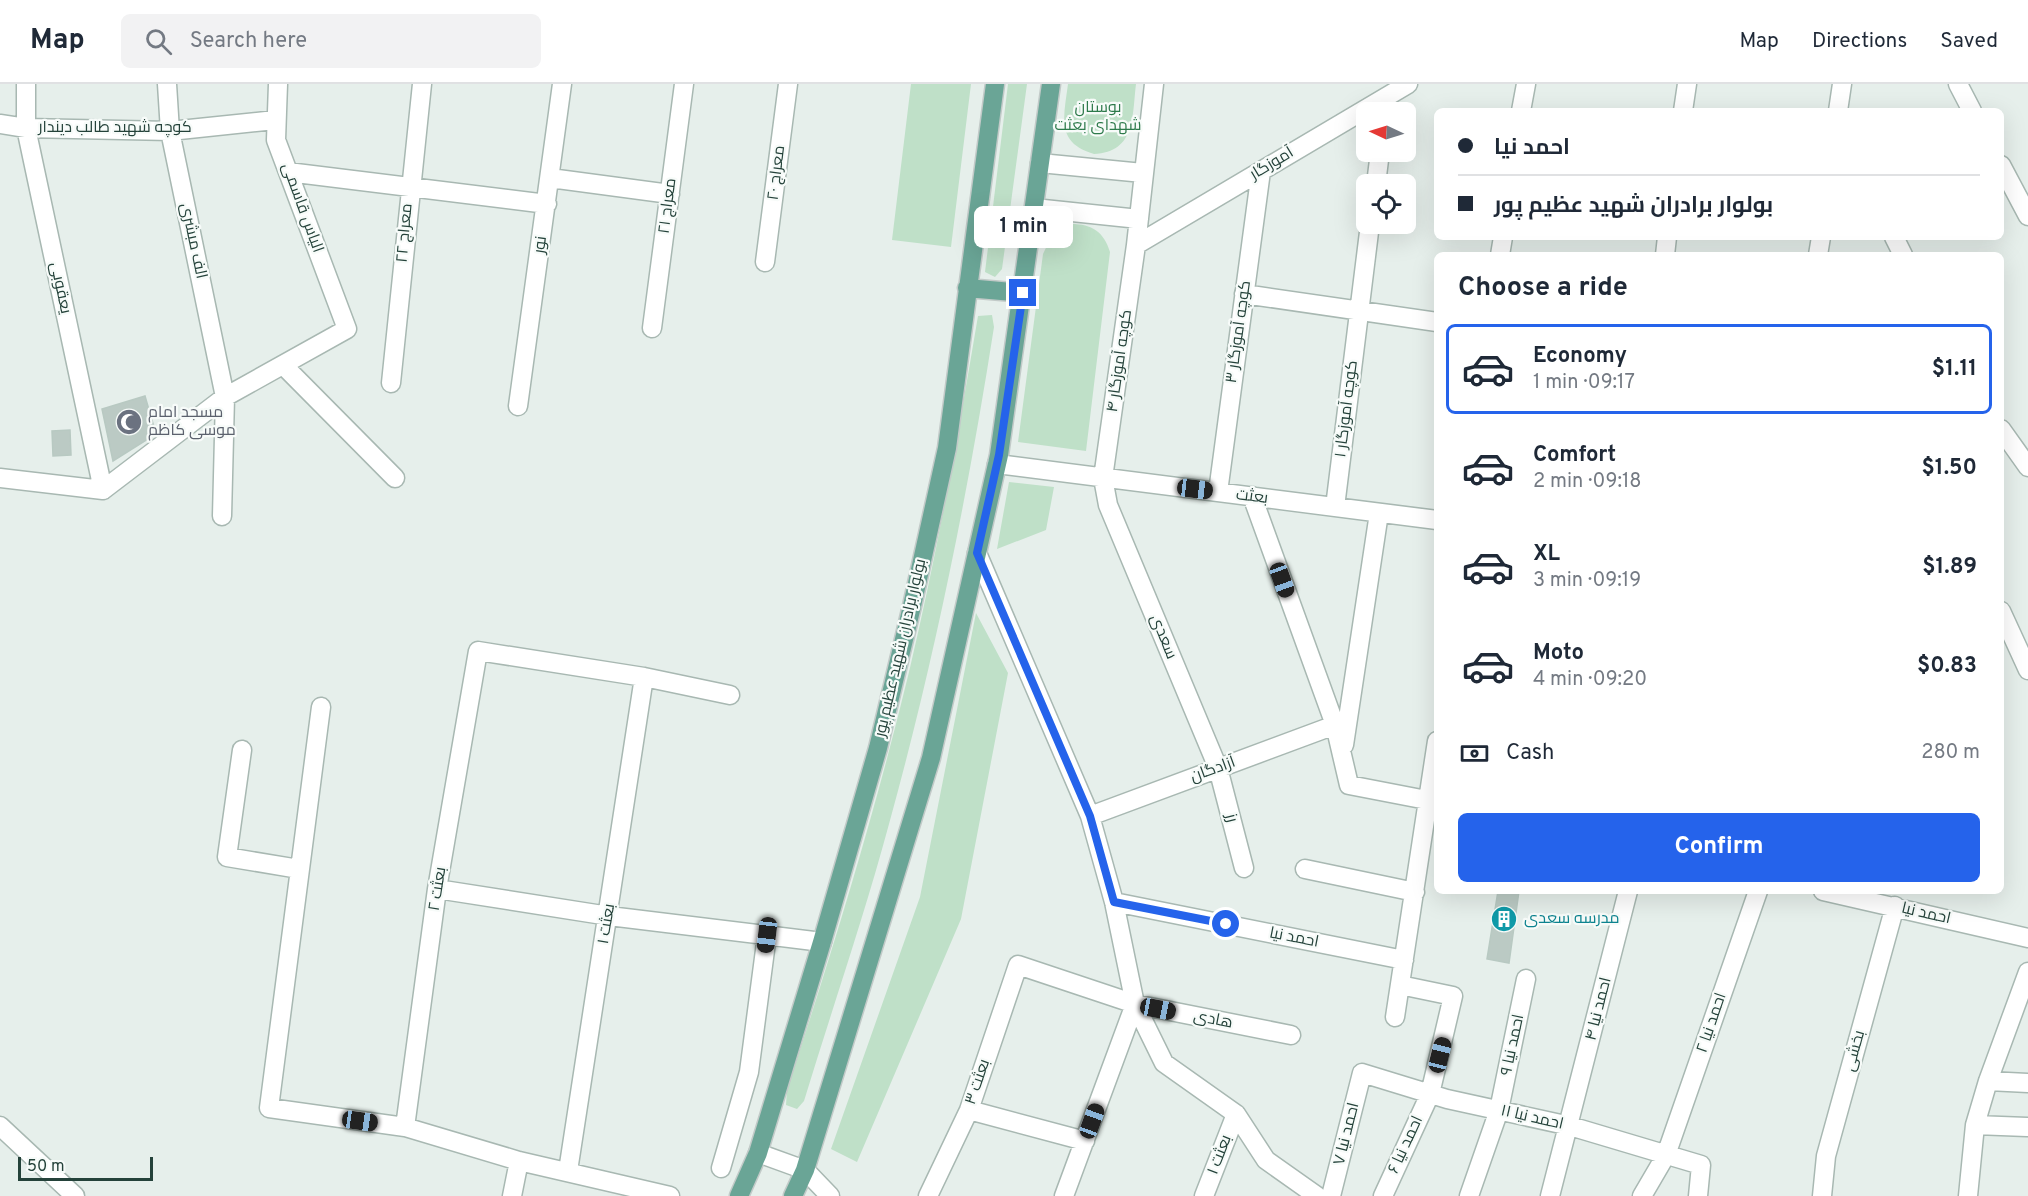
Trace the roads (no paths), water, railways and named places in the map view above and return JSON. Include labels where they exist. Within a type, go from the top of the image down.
[{"type":"main road","name":"بولوار برادران شهید عظیم‌ پور","points":[[739,1196],[758,1153],[878,748],[947,448],[995,84]]},
{"type":"main road","points":[[793,1196],[805,1170],[931,758],[997,464],[1051,84]]},
{"type":"main road","points":[[967,288],[1023,293]]},
{"type":"street","name":"یعقوبی","points":[[26,84],[26,128],[103,490]]},
{"type":"street","name":"الف مبشری","points":[[166,84],[170,131],[225,397],[222,516]]},
{"type":"street","name":"الیاس قاسمی","points":[[278,84],[276,140],[347,329],[283,365]]},
{"type":"street","name":"معراج ۲۲","points":[[391,383],[409,187],[422,84]]},
{"type":"street","name":"نور","points":[[518,406],[562,84]]},
{"type":"street","name":"معراج ۲۱","points":[[652,328],[684,84]]},
{"type":"street","name":"معراج ۲۰","points":[[765,262],[788,84]]},
{"type":"street","name":"کوچه آموزگار ۴","points":[[1108,505],[1103,478],[1136,245],[1154,84]]},
{"type":"street","name":"آموزگار","points":[[1389,102],[1408,84]]},
{"type":"street","points":[[1522,108],[1526,84]]},
{"type":"street","points":[[1683,108],[1687,84]]},
{"type":"street","points":[[1838,108],[1842,84]]},
{"type":"street","points":[[1958,84],[1970,108]]},
{"type":"street","name":"کوچه شهید طالب دیندار","points":[[0,124],[26,128],[170,131],[275,120]]},
{"type":"street","name":"آموزگار","points":[[1136,245],[1261,171],[1356,120]]},
{"type":"street","points":[[1040,163],[1143,173]]},
{"type":"street","name":"کوچه آموزگار ۳","points":[[1218,492],[1261,171]]},
{"type":"street","points":[[2004,171],[2028,216]]},
{"type":"street","points":[[288,172],[547,204]]},
{"type":"street","points":[[550,178],[670,194]]},
{"type":"street","points":[[1034,208],[1139,219]]},
{"type":"street","name":"کوچه آموزگار ۱","points":[[1335,507],[1369,234]]},
{"type":"street","points":[[1244,294],[1434,322]]},
{"type":"street","points":[[0,478],[103,490],[225,397],[283,365],[395,478]]},
{"type":"street","points":[[2004,433],[2028,467]]},
{"type":"street","name":"بعثت","points":[[997,464],[1434,520]]},
{"type":"street","points":[[1252,496],[1335,725],[1349,785],[1433,801]]},
{"type":"street","name":"سعدی","points":[[1108,505],[1218,768]]},
{"type":"street","points":[[1342,757],[1379,513]]},
{"type":"street","points":[[977,553],[1090,816],[1114,902],[1136,1004],[1164,1063],[1236,1114],[1266,1160],[1317,1196]]},
{"type":"street","points":[[2004,622],[2028,670]]},
{"type":"street","name":"بعثت ۲","points":[[405,1127],[437,888],[478,651],[644,677]]},
{"type":"street","points":[[644,677],[730,695]]},
{"type":"street","name":"بعثت ۱","points":[[568,1171],[644,677]]},
{"type":"street","points":[[321,706],[269,1108],[405,1127],[519,1161],[670,1196]]},
{"type":"street","name":"آزادگان","points":[[1090,816],[1335,725]]},
{"type":"street","points":[[242,750],[227,857],[299,869]]},
{"type":"street","name":"رز","points":[[1218,768],[1244,868]]},
{"type":"street","points":[[1395,1017],[1434,786]]},
{"type":"street","points":[[1305,869],[1415,892]]},
{"type":"street","points":[[437,888],[609,916],[822,942]]},
{"type":"street","name":"احمد نیا ۴","points":[[1550,1196],[1570,1126],[1627,894]]},
{"type":"street","name":"احمد نیا ۲","points":[[1642,1196],[1666,1155],[1757,894]]},
{"type":"street","name":"احمد نیا","points":[[1837,894],[2028,938]]},
{"type":"street","name":"احمد نیا","points":[[1114,902],[1404,960]]},
{"type":"street","name":"بخشی","points":[[1822,1196],[1826,1156],[1895,906]]},
{"type":"street","points":[[722,1168],[750,1072],[767,935]]},
{"type":"street","name":"هادی","points":[[1018,964],[1136,1004],[1292,1035]]},
{"type":"street","name":"بعثت ۳","points":[[928,1196],[969,1110],[1018,964]]},
{"type":"street","points":[[1968,1196],[1976,1125],[1988,1081],[2028,972]]},
{"type":"street","name":"احمد نیا ۹","points":[[1469,1196],[1499,1110],[1526,979]]},
{"type":"street","name":"احمد نیا ۶","points":[[1383,1196],[1430,1094],[1454,996],[1400,985]]},
{"type":"street","points":[[1065,1196],[1136,1004]]},
{"type":"street","name":"احمد نیا ۱۱","points":[[1362,1073],[1430,1094],[1570,1126],[1701,1165],[1698,1196]]},
{"type":"street","name":"احمد نیا ۷","points":[[1331,1196],[1362,1073]]},
{"type":"street","points":[[1988,1081],[2028,1083]]},
{"type":"street","points":[[969,1110],[1085,1141]]},
{"type":"street","name":"بعثت ۱","points":[[1204,1196],[1236,1114]]},
{"type":"street","points":[[1976,1125],[2027,1127]]},
{"type":"street","points":[[0,1126],[75,1196]]},
{"type":"street","points":[[758,1153],[805,1170],[830,1196]]},
{"type":"street","points":[[512,1196],[519,1161]]},
{"type":"place","name":"مسجد امام موسی کاظم","points":[[129,422]]},
{"type":"place","name":"مدرسه سعدی","points":[[1504,919]]},
{"type":"park label","name":"بوستان شهدای بعثت","points":[[1098,117]]}]
